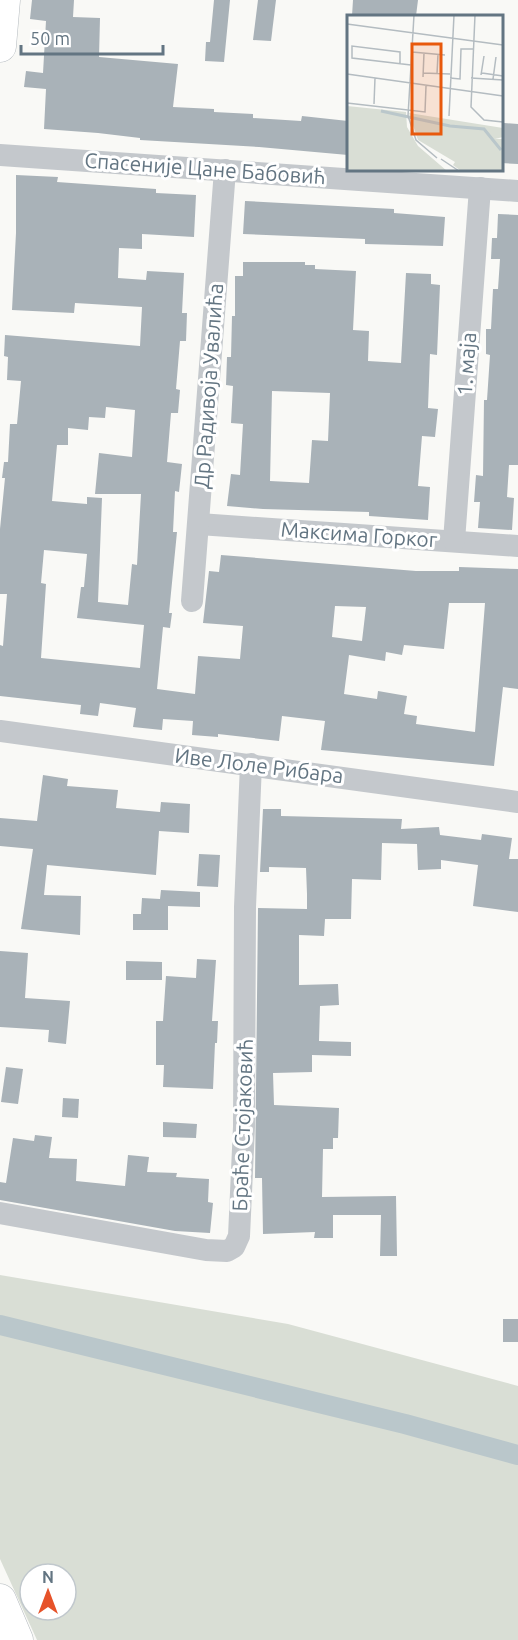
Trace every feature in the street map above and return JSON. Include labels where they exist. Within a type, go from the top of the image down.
[{"type":"main road","points":[[0,46],[4,0]]},
{"type":"main road","points":[[0,1600],[17,1640]]},
{"type":"street","name":"Спасеније Цане Бабовић","points":[[0,155],[518,190]]},
{"type":"street","name":"Др Радивоја Увалића","points":[[192,601],[225,170]]},
{"type":"street","name":"1. маја","points":[[454,541],[480,188]]},
{"type":"street","name":"Максима Горког","points":[[199,524],[518,546]]},
{"type":"street","name":"Иве Лоле Рибара","points":[[0,731],[518,802]]},
{"type":"street","name":"Браће Стојаковић","points":[[0,1213],[206,1250],[227,1251],[234,1247],[239,1236],[244,1126],[245,908],[251,764]]},
{"type":"shaded area","points":[[0,1275],[288,1324],[518,1386],[518,1640],[37,1640],[29,1622],[78,1622],[78,1562],[18,1562],[18,1598],[0,1559]]},
{"type":"building","points":[[32,0],[74,0],[73,17],[100,18],[99,57],[178,64],[173,107],[253,114],[253,118],[301,121],[302,116],[347,121],[347,155],[140,140],[140,138],[98,133],[44,129],[46,89],[24,87],[26,71],[43,73],[46,21],[30,19]]},
{"type":"building","points":[[214,0],[230,0],[224,62],[205,61],[206,42],[210,42]]},
{"type":"building","points":[[258,0],[276,0],[271,41],[253,40]]},
{"type":"building","points":[[353,0],[418,0],[416,15],[352,15]]},
{"type":"building","points":[[504,123],[518,124],[518,164],[503,163]]},
{"type":"building","points":[[16,175],[58,177],[57,182],[156,189],[156,193],[196,195],[194,237],[142,234],[142,249],[119,248],[118,278],[146,280],[147,271],[184,273],[182,313],[187,313],[186,341],[180,341],[176,389],[180,390],[178,413],[171,413],[167,462],[182,464],[179,492],[175,491],[173,532],[177,532],[169,613],[172,613],[170,628],[163,627],[157,689],[195,694],[198,656],[240,659],[243,626],[203,623],[209,571],[219,572],[221,555],[416,571],[459,571],[459,567],[518,569],[518,689],[503,687],[494,766],[321,750],[325,721],[282,716],[279,741],[218,734],[218,737],[192,735],[193,721],[163,719],[162,730],[133,727],[136,708],[100,703],[98,716],[80,714],[81,705],[0,696],[0,645],[3,646],[7,594],[0,594],[0,529],[5,478],[2,478],[4,462],[8,462],[10,424],[17,424],[21,381],[7,380],[8,357],[4,356],[5,335],[140,346],[142,307],[75,303],[74,313],[12,310]],"holes":[[[106,407],[135,410],[132,457],[99,453],[95,494],[141,494],[137,565],[132,564],[128,605],[98,602],[102,498],[87,497],[87,504],[52,501],[57,445],[68,445],[68,428],[88,430],[89,417],[105,418]],[[44,550],[87,554],[84,587],[81,587],[77,618],[144,625],[140,668],[41,658],[46,584],[41,583]],[[449,603],[485,603],[475,732],[416,724],[417,716],[404,714],[407,696],[378,691],[377,699],[344,694],[349,655],[385,661],[386,652],[402,655],[404,645],[444,649]],[[335,606],[366,607],[362,641],[332,637]]]},
{"type":"building","points":[[245,201],[394,209],[394,213],[445,217],[443,246],[365,244],[365,239],[243,234]]},
{"type":"building","points":[[498,214],[518,215],[518,465],[509,465],[507,497],[514,498],[512,530],[478,528],[480,502],[474,502],[476,475],[483,476],[484,400],[487,400],[490,355],[486,354],[486,329],[491,329],[493,289],[498,289],[500,259],[491,259],[492,238],[497,238]]},
{"type":"building","points":[[243,262],[305,262],[305,265],[315,265],[315,269],[356,271],[353,330],[369,331],[368,361],[401,363],[406,273],[431,274],[431,284],[440,285],[437,355],[430,354],[428,408],[438,409],[435,437],[422,436],[418,486],[430,487],[428,520],[369,516],[369,512],[227,506],[231,474],[240,475],[243,424],[231,423],[233,386],[226,385],[227,357],[231,357],[232,316],[235,316],[235,276],[243,276]],"holes":[[[272,391],[330,393],[328,441],[312,440],[309,483],[270,481]]]},
{"type":"building","points":[[43,775],[68,779],[67,786],[118,790],[116,808],[160,812],[161,802],[190,804],[189,833],[159,831],[156,875],[47,865],[44,895],[81,896],[80,935],[21,929],[33,849],[0,846],[0,818],[37,821]]},
{"type":"building","points":[[263,809],[281,809],[281,816],[402,819],[401,829],[439,827],[440,835],[481,840],[482,834],[512,838],[509,859],[518,859],[518,912],[473,906],[478,865],[441,860],[441,869],[418,870],[417,844],[382,843],[381,880],[352,879],[351,919],[325,919],[324,936],[299,935],[299,985],[338,984],[339,1005],[320,1006],[319,1041],[351,1042],[351,1056],[312,1055],[312,1072],[273,1073],[274,1105],[339,1108],[338,1138],[333,1138],[333,1149],[323,1149],[322,1197],[396,1196],[397,1256],[380,1256],[381,1215],[333,1215],[333,1238],[314,1238],[315,1232],[263,1234],[262,1178],[255,1178],[258,908],[307,909],[307,894],[306,868],[269,867],[269,872],[260,872]]},
{"type":"building","points":[[199,854],[220,855],[218,887],[197,886]]},
{"type":"building","points":[[161,890],[200,892],[200,907],[168,906],[168,930],[133,930],[133,914],[141,914],[142,898],[160,899]]},
{"type":"building","points":[[0,951],[28,953],[25,998],[70,1001],[66,1044],[48,1042],[49,1030],[0,1027]]},
{"type":"building","points":[[197,959],[216,960],[212,1021],[218,1021],[213,1089],[163,1087],[164,1065],[156,1065],[156,1021],[163,1021],[166,976],[196,978]]},
{"type":"building","points":[[126,961],[162,962],[162,980],[126,980]]},
{"type":"building","points":[[6,1067],[23,1069],[18,1104],[1,1102]]},
{"type":"building","points":[[63,1098],[79,1099],[78,1118],[62,1117]]},
{"type":"building","points":[[163,1122],[197,1124],[196,1138],[163,1137]]},
{"type":"building","points":[[35,1135],[52,1137],[49,1158],[77,1159],[76,1181],[125,1186],[128,1155],[149,1157],[147,1172],[177,1173],[176,1177],[209,1179],[208,1202],[213,1203],[210,1233],[175,1231],[0,1200],[0,1182],[6,1183],[13,1138],[34,1141]]},
{"type":"building","points":[[503,1319],[518,1319],[518,1342],[503,1342]]},
{"type":"waterway","points":[[0,1325],[405,1424],[518,1455]]}]
